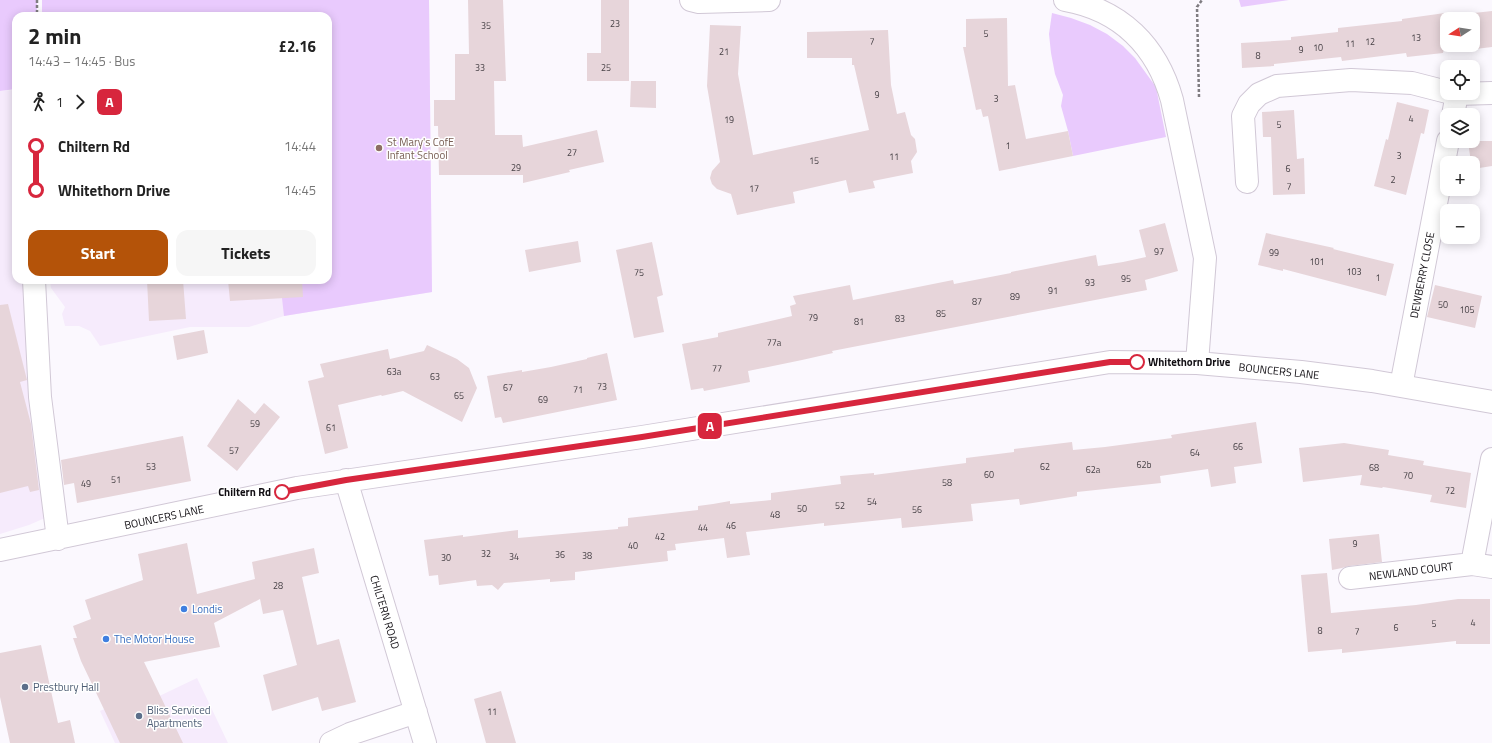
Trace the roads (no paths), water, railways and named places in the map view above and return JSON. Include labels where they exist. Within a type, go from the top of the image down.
[{"type":"street","points":[[691,0],[700,2],[770,0]]},
{"type":"street","points":[[1066,0],[1085,4],[1104,12],[1135,34],[1148,48],[1159,64],[1167,82],[1205,258],[1197,363]]},
{"type":"street","points":[[1247,182],[1243,116],[1250,104],[1259,94],[1277,86],[1351,80],[1412,83],[1440,94]]},
{"type":"street","points":[[1480,94],[1492,93]]},
{"type":"street","name":"DEWBERRY CLOSE","points":[[1401,386],[1447,148]]},
{"type":"street","points":[[34,284],[40,397],[58,539]]},
{"type":"street","name":"BOUNCERS LANE","points":[[0,550],[297,488],[649,436],[1110,362],[1197,363],[1301,372],[1372,381],[1492,402]]},
{"type":"street","name":"NEWLAND COURT","points":[[1350,578],[1482,565],[1492,459]]},
{"type":"street","name":"CHILTERN ROAD","points":[[346,480],[424,743]]},
{"type":"street","points":[[331,743],[350,734],[416,712]]},
{"type":"place","name":"St Mary's CofE Infant School","points":[[379,148]]},
{"type":"place","name":"Whitethorn Drive","points":[[1137,362]]},
{"type":"place","name":"Chiltern Rd","points":[[282,492]]},
{"type":"place","name":"Londis","points":[[184,609]]},
{"type":"place","name":"The Motor House","points":[[106,639]]},
{"type":"place","name":"Prestbury Hall","points":[[25,687]]},
{"type":"place","name":"Bliss Serviced Apartments","points":[[139,716]]}]
